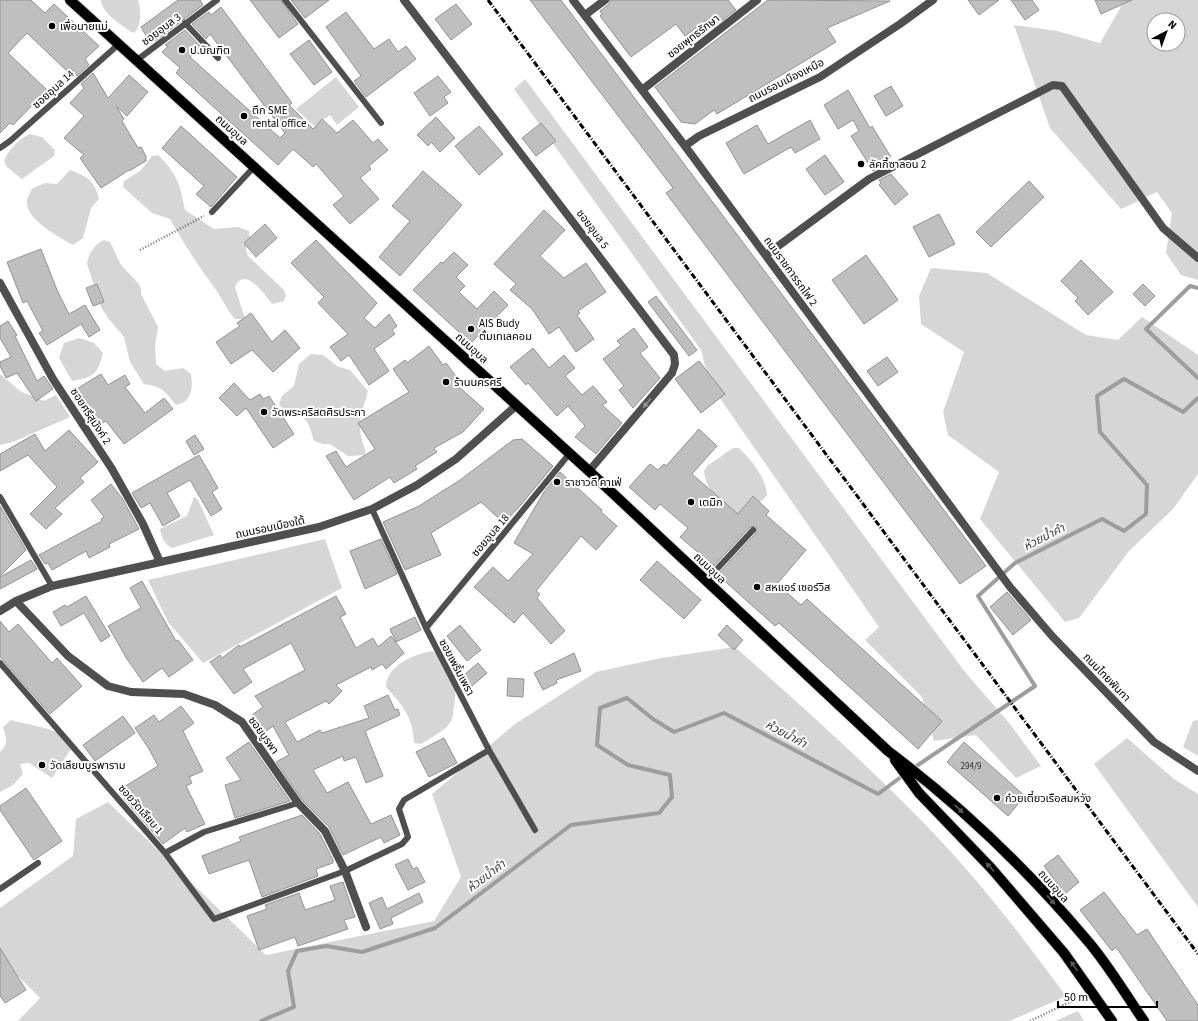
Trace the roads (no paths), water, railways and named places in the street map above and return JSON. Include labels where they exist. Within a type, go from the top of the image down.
[{"type":"main road","name":"ถนนอุบล","points":[[70,0],[589,471],[888,751],[930,783],[1007,852],[1082,934],[1144,1021]]},
{"type":"main road","points":[[888,751],[919,793],[996,873],[1064,953],[1112,1021]]},
{"type":"street","name":"ซอยอุบล 5","points":[[404,0],[669,346],[674,355],[675,364],[672,373],[589,471]]},
{"type":"street","name":"ถนนราชการรถไฟ 2","points":[[573,0],[685,146],[1010,587]]},
{"type":"street","points":[[585,15],[604,0]]},
{"type":"street","name":"ซอยพุทธรักษา","points":[[642,90],[757,0]]},
{"type":"street","name":"ถนนรอบเมืองเหนือ","points":[[685,146],[699,136],[820,76],[900,24],[933,0]]},
{"type":"street","points":[[766,255],[869,179],[1053,85],[1062,86],[1163,228],[1198,258]]},
{"type":"street","name":"ซอยศรีสุมังค์ 2","points":[[0,283],[53,379],[112,468],[144,524],[160,562]]},
{"type":"street","name":"ถนนรอบเมืองใต้","points":[[0,611],[16,601],[52,586],[319,527],[372,509],[417,485],[456,459],[517,405]]},
{"type":"street","name":"ถนนไทยพันทา","points":[[1010,587],[1052,636],[1154,742],[1198,771]]},
{"type":"street","name":"ซอยบูรพา","points":[[16,601],[68,656],[108,686],[131,692],[184,694],[215,705],[242,722],[298,803],[325,831],[345,871],[366,927]]},
{"type":"lane","name":"ซอยอุบล 3","points":[[137,60],[217,0]]},
{"type":"lane","points":[[285,0],[381,123]]},
{"type":"lane","points":[[185,23],[218,58]]},
{"type":"lane","name":"ซอยอุบล 14","points":[[0,148],[10,141],[119,44]]},
{"type":"lane","points":[[212,212],[254,167]]},
{"type":"lane","name":"ซอยอุบล 18","points":[[426,628],[570,454]]},
{"type":"lane","points":[[0,497],[52,586]]},
{"type":"lane","name":"ซอยเพริ้มเพรา","points":[[372,509],[426,628],[489,750],[535,830]]},
{"type":"lane","points":[[706,580],[718,569],[753,530]]},
{"type":"lane","name":"ซอยวัดเลียบ 1","points":[[0,663],[165,853],[214,919],[345,871]]},
{"type":"lane","points":[[345,871],[402,844],[408,836],[399,809],[404,800],[489,750]]},
{"type":"lane","points":[[165,853],[204,832],[298,803]]},
{"type":"lane","points":[[0,888],[38,863]]},
{"type":"waterway","name":"ห้วยน้ำคำ","points":[[1198,288],[1190,286],[1146,329],[1198,378]]},
{"type":"waterway","name":"ห้วยน้ำคำ","points":[[912,769],[1035,686],[978,596],[1015,563],[1102,519],[1124,531],[1146,514],[1147,485],[1100,432],[1097,396],[1124,379],[1183,412],[1198,398]]},
{"type":"waterway","name":"ห้วยน้ำคำ","points":[[261,1021],[294,1007],[288,971],[297,951],[326,946],[362,952],[435,928],[571,825],[659,813],[672,797],[670,775],[628,765],[597,745],[600,708],[627,698],[653,719],[674,732],[724,713],[878,794],[905,774]]},
{"type":"railway","points":[[488,0],[1198,954]]},
{"type":"place","name":"เพื่อนายแม่","points":[[52,26]]},
{"type":"place","name":"ป.บัณฑิต","points":[[182,50]]},
{"type":"place","name":"ตึก SME rental office","points":[[244,116]]},
{"type":"place","name":"ลัคกี้ซาลอน 2","points":[[861,164]]},
{"type":"place","name":"AIS Budy ตั้มเทเลคอม","points":[[471,329]]},
{"type":"place","name":"ร้านนครศรี","points":[[446,382]]},
{"type":"place","name":"วัดพระคริสตศิรประภา","points":[[264,412]]},
{"type":"place","name":"ราชาวดี คาเฟ่","points":[[557,482]]},
{"type":"place","name":"เตมิก","points":[[691,502]]},
{"type":"place","name":"สหแอร์ เซอร์วิส","points":[[757,587]]},
{"type":"place","name":"วัดเลียบบูรพาราม","points":[[42,765]]},
{"type":"place","name":"ก๋วยเตี๋ยวเรือสมหวัง","points":[[997,798]]}]
